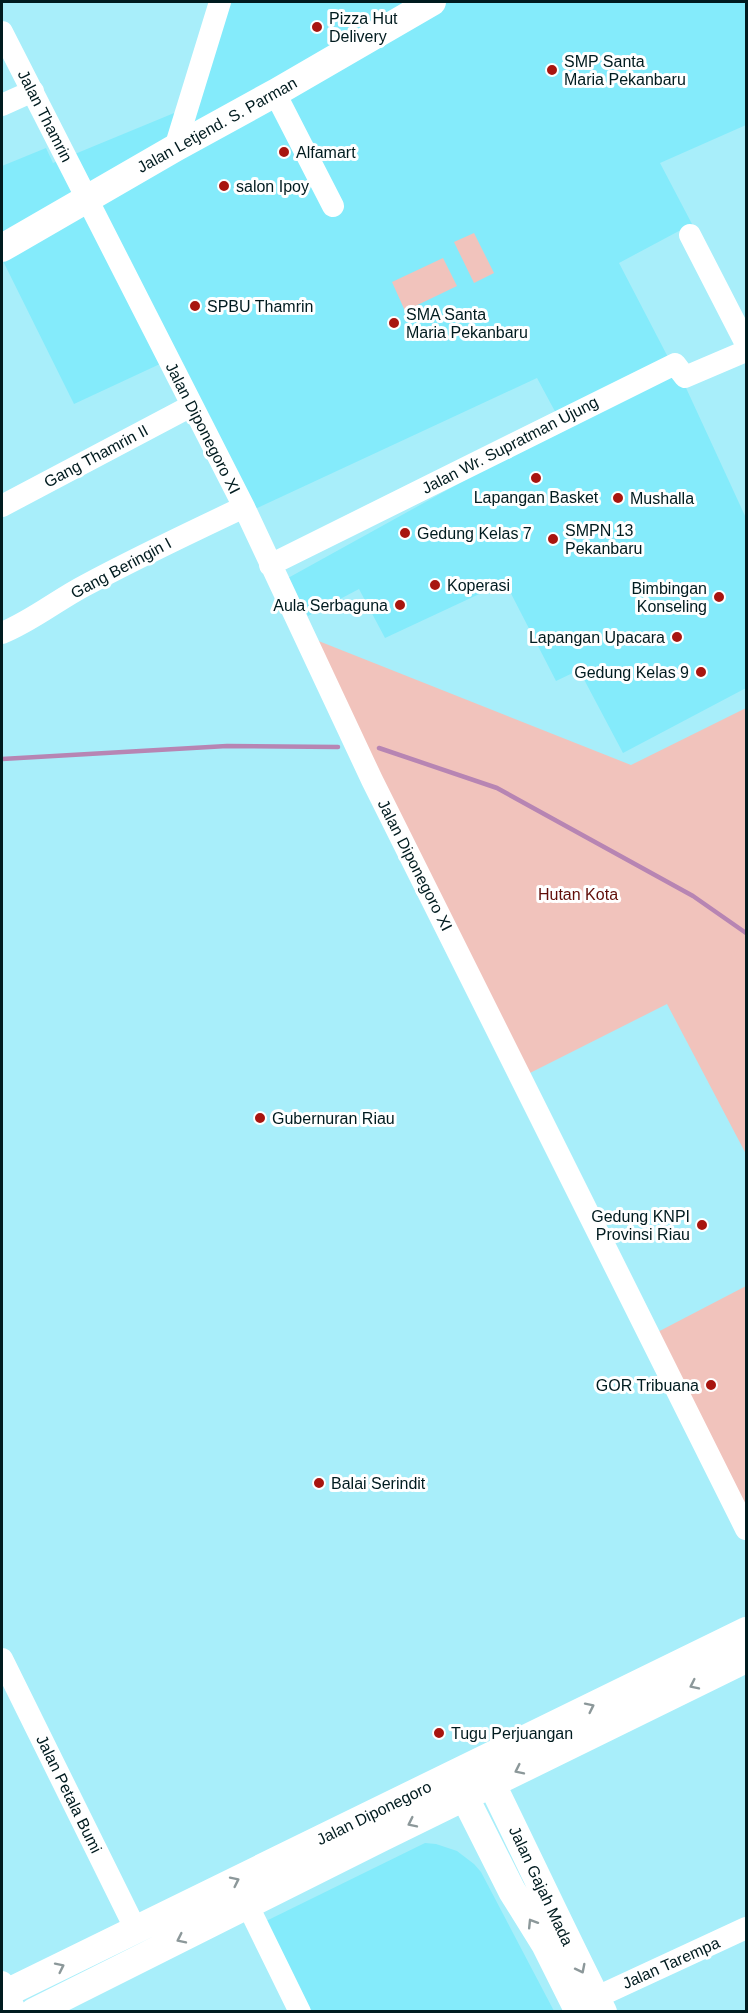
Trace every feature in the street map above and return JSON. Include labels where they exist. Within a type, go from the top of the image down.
[{"type":"main road","name":"Jalan Letjend. S. Parman","points":[[2,248],[432,2]]},
{"type":"main road","name":"Jalan Diponegoro","points":[[34,2012],[248,1906],[459,1786],[747,1630]]},
{"type":"main road","name":"Jalan Diponegoro","points":[[486,1772],[747,1659]]},
{"type":"main road","name":"Jalan Gajah Mada","points":[[486,1772],[538,1876],[564,1935],[588,2007]]},
{"type":"main road","name":"Jalan Diponegoro","points":[[7,1995],[136,1930],[459,1786]]},
{"type":"main road","name":"Jalan Gajah Mada","points":[[459,1786],[512,1892],[588,2007]]},
{"type":"street","points":[[175,148],[220,2]]},
{"type":"street","name":"Jalan Thamrin","points":[[2,32],[87,200]]},
{"type":"street","points":[[2,105],[33,91]]},
{"type":"street","points":[[275,93],[333,206]]},
{"type":"street","name":"Jalan Diponegoro XI","points":[[87,200],[244,507],[372,780],[747,1529]]},
{"type":"street","points":[[690,235],[747,344]]},
{"type":"street","name":"Jalan Wr. Supratman Ujung","points":[[270,565],[675,364],[685,377],[747,351]]},
{"type":"street","name":"Gang Thamrin II","points":[[2,506],[191,406]]},
{"type":"street","name":"Gang Beringin I","points":[[2,633],[18,626],[94,580],[244,507]]},
{"type":"street","name":"Jalan Petala Bumi","points":[[2,1659],[136,1930]]},
{"type":"street","points":[[248,1906],[300,2012]]},
{"type":"street","name":"Jalan Tarempa","points":[[588,2007],[747,1928]]},
{"type":"shaded area","points":[[228,2],[746,2],[746,125],[660,163],[692,224],[619,263],[671,363],[558,417],[537,378],[253,510],[175,357],[74,404],[2,259],[2,166],[46,148],[53,163],[196,104]]},
{"type":"shaded area","name":"SMPN 13 Pekanbaru","points":[[675,364],[746,518],[746,688],[623,753],[579,670],[556,681],[505,582],[385,638],[359,589],[308,616],[288,578]]},
{"type":"shaded area","points":[[425,1843],[457,1851],[481,1872],[554,2011],[302,2011],[258,1925]]},
{"type":"green space","points":[[474,233],[494,273],[474,283],[454,242]]},
{"type":"green space","points":[[443,258],[457,286],[405,311],[392,282]]},
{"type":"green space","name":"Hutan Kota","points":[[306,636],[631,765],[746,708],[746,1154],[667,1004],[520,1078]]},
{"type":"green space","name":"GOR Tribuana","points":[[746,1286],[746,1529],[650,1336]]},
{"type":"waterway","points":[[2,759],[227,746],[338,747]]},
{"type":"waterway","points":[[379,748],[497,788],[693,896],[746,933]]},
{"type":"place","name":"Pizza Hut Delivery","points":[[317,27]]},
{"type":"place","name":"SMP Santa Maria Pekanbaru","points":[[552,70]]},
{"type":"place","name":"Alfamart","points":[[284,152]]},
{"type":"place","name":"salon Ipoy","points":[[224,186]]},
{"type":"place","name":"SPBU Thamrin","points":[[195,306]]},
{"type":"place","name":"SMA Santa Maria Pekanbaru","points":[[394,323]]},
{"type":"place","name":"Lapangan Basket","points":[[536,478]]},
{"type":"place","name":"Mushalla","points":[[618,498]]},
{"type":"place","name":"Gedung Kelas 7","points":[[405,533]]},
{"type":"place","name":"SMPN 13 Pekanbaru","points":[[553,539]]},
{"type":"place","name":"Koperasi","points":[[435,585]]},
{"type":"place","name":"Bimbingan Konseling","points":[[719,597]]},
{"type":"place","name":"Aula Serbaguna","points":[[400,605]]},
{"type":"place","name":"Lapangan Upacara","points":[[677,637]]},
{"type":"place","name":"Gedung Kelas 9","points":[[701,672]]},
{"type":"place","name":"Gubernuran Riau","points":[[260,1118]]},
{"type":"place","name":"Gedung KNPI Provinsi Riau","points":[[702,1225]]},
{"type":"place","name":"GOR Tribuana","points":[[711,1385]]},
{"type":"place","name":"Balai Serindit","points":[[319,1483]]},
{"type":"place","name":"Tugu Perjuangan","points":[[439,1733]]}]
